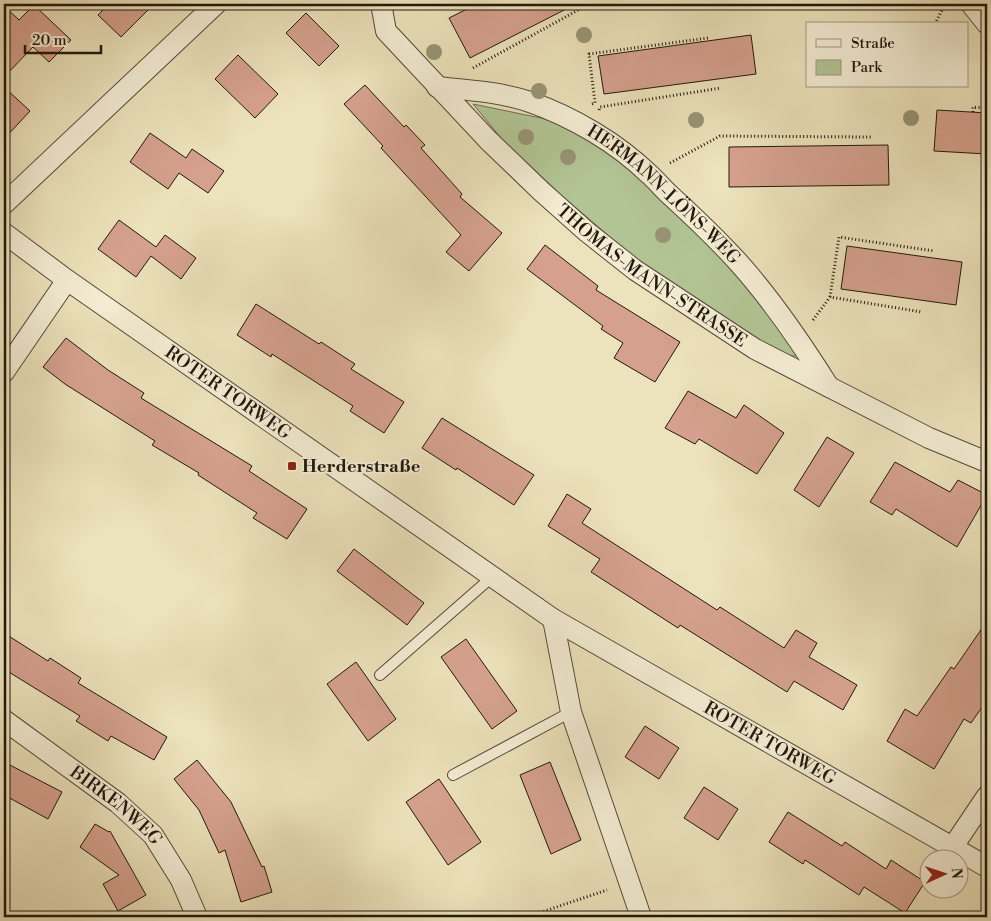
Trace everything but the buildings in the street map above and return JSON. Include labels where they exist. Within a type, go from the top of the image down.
[{"type":"street","points":[[971,4],[987,24]]},
{"type":"street","name":"THOMAS-MANN-STRASSE","points":[[383,6],[386,31],[437,87],[541,191],[635,270],[755,349],[929,438],[987,462]]},
{"type":"street","points":[[4,204],[207,7]]},
{"type":"street","name":"HERMANN-LÖNS-WEG","points":[[437,87],[494,94],[530,102],[564,116],[630,158],[649,174],[738,261],[775,307],[830,389]]},
{"type":"street","name":"ROTER TORWEG","points":[[4,233],[67,280],[553,619],[952,848]]},
{"type":"street","points":[[4,372],[67,280]]},
{"type":"street","points":[[553,619],[571,712],[641,917]]},
{"type":"street","name":"BIRKENWEG","points":[[4,720],[118,804],[142,824],[166,855],[181,880],[197,917]]},
{"type":"street","points":[[952,848],[987,796]]},
{"type":"street","name":"ROTER TORWEG","points":[[968,857],[987,868]]},
{"type":"lane","points":[[380,675],[492,577]]},
{"type":"lane","points":[[453,775],[571,712]]},
{"type":"path","points":[[469,70],[589,4]]},
{"type":"path","points":[[936,22],[945,4]]},
{"type":"path","points":[[564,116],[595,103],[589,54],[708,38]]},
{"type":"path","points":[[587,130],[598,114],[600,107],[721,88]]},
{"type":"path","points":[[974,112],[973,107],[987,108]]},
{"type":"path","points":[[649,174],[720,136],[871,137]]},
{"type":"path","points":[[800,343],[804,332],[830,297],[839,236],[934,251]]},
{"type":"path","points":[[830,297],[922,312]]},
{"type":"path","points":[[528,917],[630,882]]},
{"type":"green space","points":[[473,104],[555,121],[625,160],[758,295],[798,350],[796,356],[790,356],[761,342],[644,266],[561,195],[501,138]]},
{"type":"place","name":"Herderstraße","points":[[292,466]]}]
